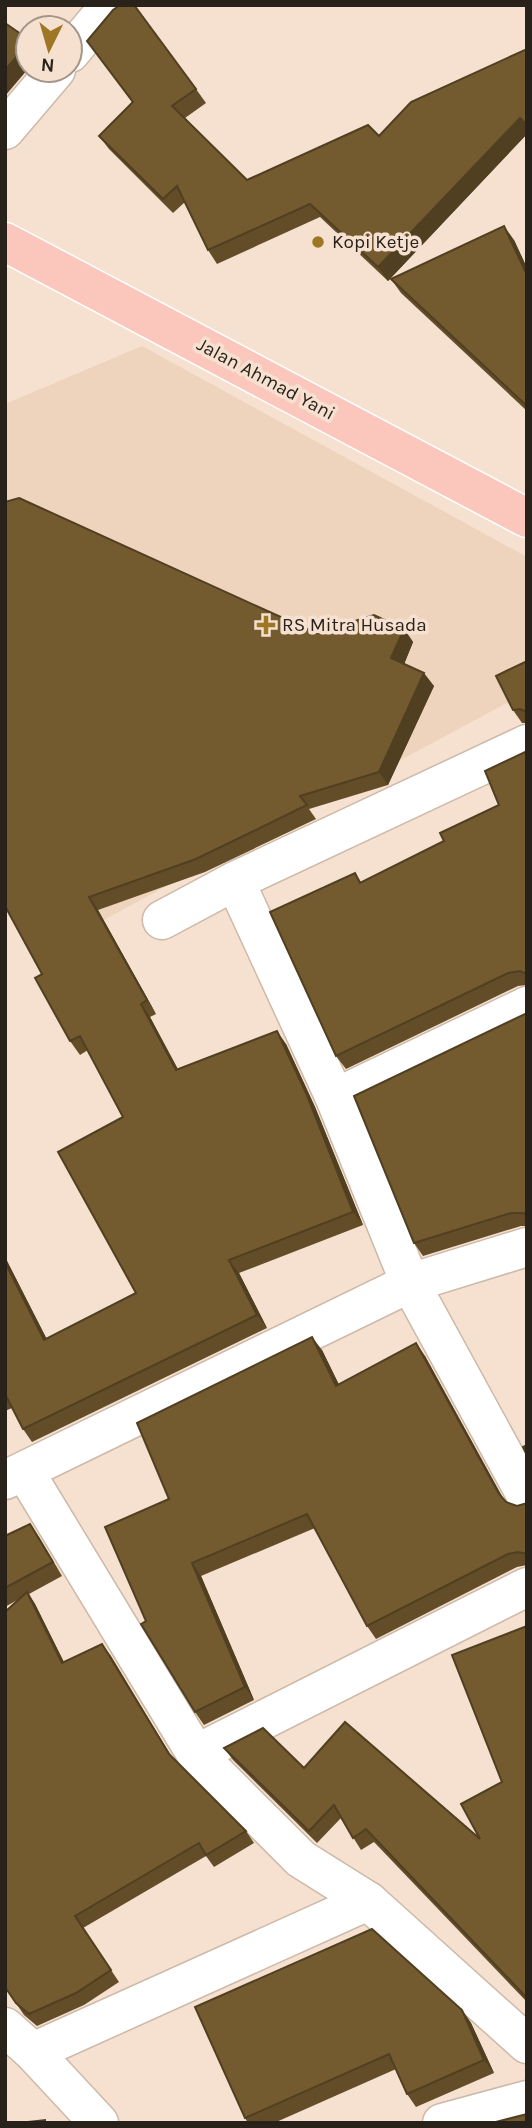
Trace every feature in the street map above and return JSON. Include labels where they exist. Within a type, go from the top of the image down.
[{"type":"highway","name":"Jalan Ahmad Yani","points":[[5,242],[527,518]]},
{"type":"street","points":[[84,36],[110,5]]},
{"type":"street","points":[[5,130],[44,84]]},
{"type":"street","points":[[162,920],[235,881],[527,744]]},
{"type":"street","points":[[235,881],[335,1098],[410,1283],[527,1497]]},
{"type":"street","points":[[335,1098],[527,1006]]},
{"type":"street","points":[[527,1247],[410,1283],[15,1476],[196,1754],[301,1859],[368,1901],[527,2044]]},
{"type":"street","points":[[196,1754],[527,1587]]},
{"type":"street","points":[[99,2123],[19,2039],[368,1901]]},
{"type":"street","points":[[442,2123],[527,2100]]},
{"type":"shaded area","name":"RS Mitra Husada","points":[[142,346],[527,557],[527,692],[85,930],[5,820],[5,404]]},
{"type":"building","points":[[120,5],[134,5],[196,89],[172,106],[247,180],[368,125],[379,136],[411,102],[527,49],[527,125],[520,118],[378,267],[310,204],[208,250],[177,186],[163,199],[99,136],[133,102],[87,41]]},
{"type":"building","points":[[5,23],[14,29],[14,60],[5,70]]},
{"type":"building","points":[[504,226],[527,275],[527,406],[391,279]]},
{"type":"building","points":[[19,498],[316,633],[374,615],[404,629],[391,658],[424,673],[379,772],[300,796],[307,805],[196,859],[89,897],[147,1000],[141,1004],[176,1070],[277,1031],[306,1093],[353,1212],[229,1260],[257,1315],[23,1429],[5,1394],[5,1262],[44,1340],[136,1293],[58,1152],[123,1117],[80,1036],[70,1041],[35,978],[42,974],[5,906],[5,502]]},
{"type":"building","points":[[527,661],[527,712],[513,710],[496,676]]},
{"type":"building","points":[[527,751],[527,974],[520,971],[508,973],[336,1056],[270,912],[355,873],[360,883],[444,841],[440,833],[499,805],[485,771]]},
{"type":"building","points":[[527,1013],[527,1215],[511,1213],[414,1243],[354,1096]]},
{"type":"building","points":[[312,1337],[336,1386],[416,1343],[499,1494],[506,1502],[517,1506],[527,1503],[527,1554],[508,1554],[367,1626],[307,1514],[192,1563],[245,1687],[195,1712],[141,1624],[146,1621],[105,1527],[169,1499],[137,1423]]},
{"type":"building","points":[[30,1524],[53,1562],[5,1588],[5,1536]]},
{"type":"building","points":[[27,1592],[62,1663],[102,1644],[169,1754],[246,1831],[206,1855],[199,1843],[75,1916],[111,1970],[76,1993],[29,2014],[16,2003],[5,1987],[5,1612]]},
{"type":"building","points":[[527,1626],[527,1998],[366,1829],[353,1838],[334,1805],[309,1831],[224,1748],[263,1728],[304,1768],[345,1722],[480,1839],[461,1804],[502,1782],[452,1655]]},
{"type":"building","points":[[372,1929],[462,2010],[484,2060],[407,2094],[389,2054],[245,2118],[195,2007]]},
{"type":"building","points":[[527,2114],[527,2123],[492,2123]]},
{"type":"building","points":[[45,2120],[45,2123],[19,2123]]},
{"type":"place","name":"Kopi Ketje","points":[[318,242]]},
{"type":"place","name":"RS Mitra Husada","points":[[266,625]]}]
